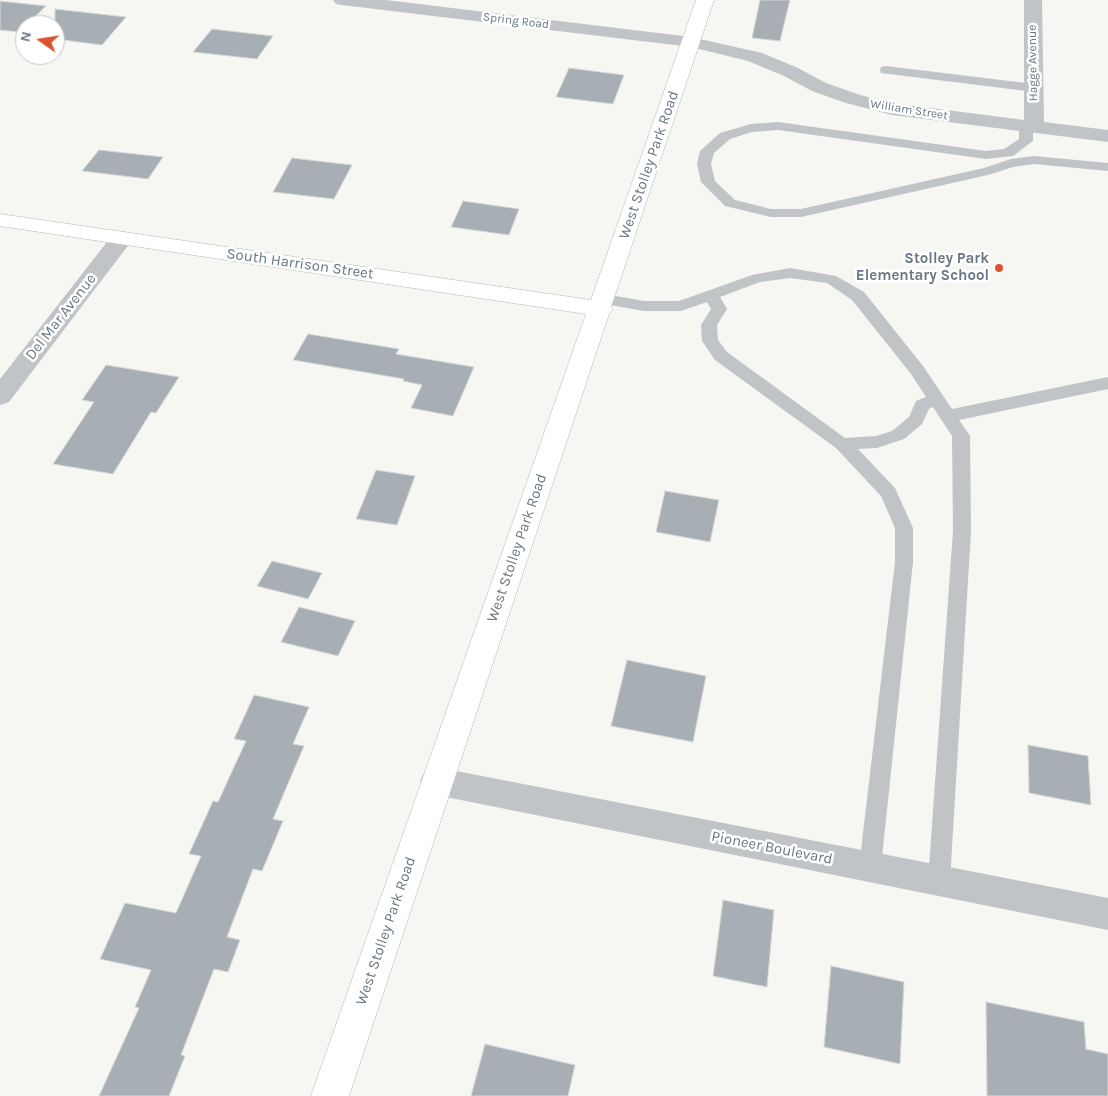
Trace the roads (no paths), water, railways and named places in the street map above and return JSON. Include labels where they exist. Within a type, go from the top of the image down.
[{"type":"main road","name":"West Stolley Park Road","points":[[330,1096],[436,781],[602,304],[705,0]]},
{"type":"main road","name":"South Harrison Street","points":[[0,220],[602,304]]},
{"type":"street","name":"Spring Road","points":[[342,0],[691,42]]},
{"type":"street","name":"Hagge Avenue","points":[[1030,126],[1034,88],[1033,0]]},
{"type":"street","name":"William Street","points":[[691,42],[755,57],[791,72],[819,87],[853,99],[892,109],[1108,136]]},
{"type":"street","name":"Del Mar Avenue","points":[[0,396],[122,238]]},
{"type":"street","name":"Pioneer Boulevard","points":[[436,781],[1108,914]]},
{"type":"lane","points":[[886,70],[1034,88]]},
{"type":"lane","points":[[1030,126],[1026,141],[1008,153],[986,155],[778,126],[751,128],[725,136],[707,151],[704,164],[708,182],[730,203],[771,214],[801,213],[988,171],[1011,163],[1034,160],[1108,167]]},
{"type":"lane","points":[[602,304],[681,306],[757,278],[790,273],[832,279],[858,296],[917,370],[961,436],[962,531],[939,881]]},
{"type":"lane","points":[[711,296],[719,309],[709,325],[710,341],[721,356],[842,444],[889,493],[904,528],[904,562],[870,867]]},
{"type":"lane","points":[[947,416],[1108,383]]},
{"type":"lane","points":[[842,444],[878,442],[898,435],[916,420],[922,405],[937,399]]},
{"type":"place","name":"Stolley Park Elementary School","points":[[999,268]]}]
